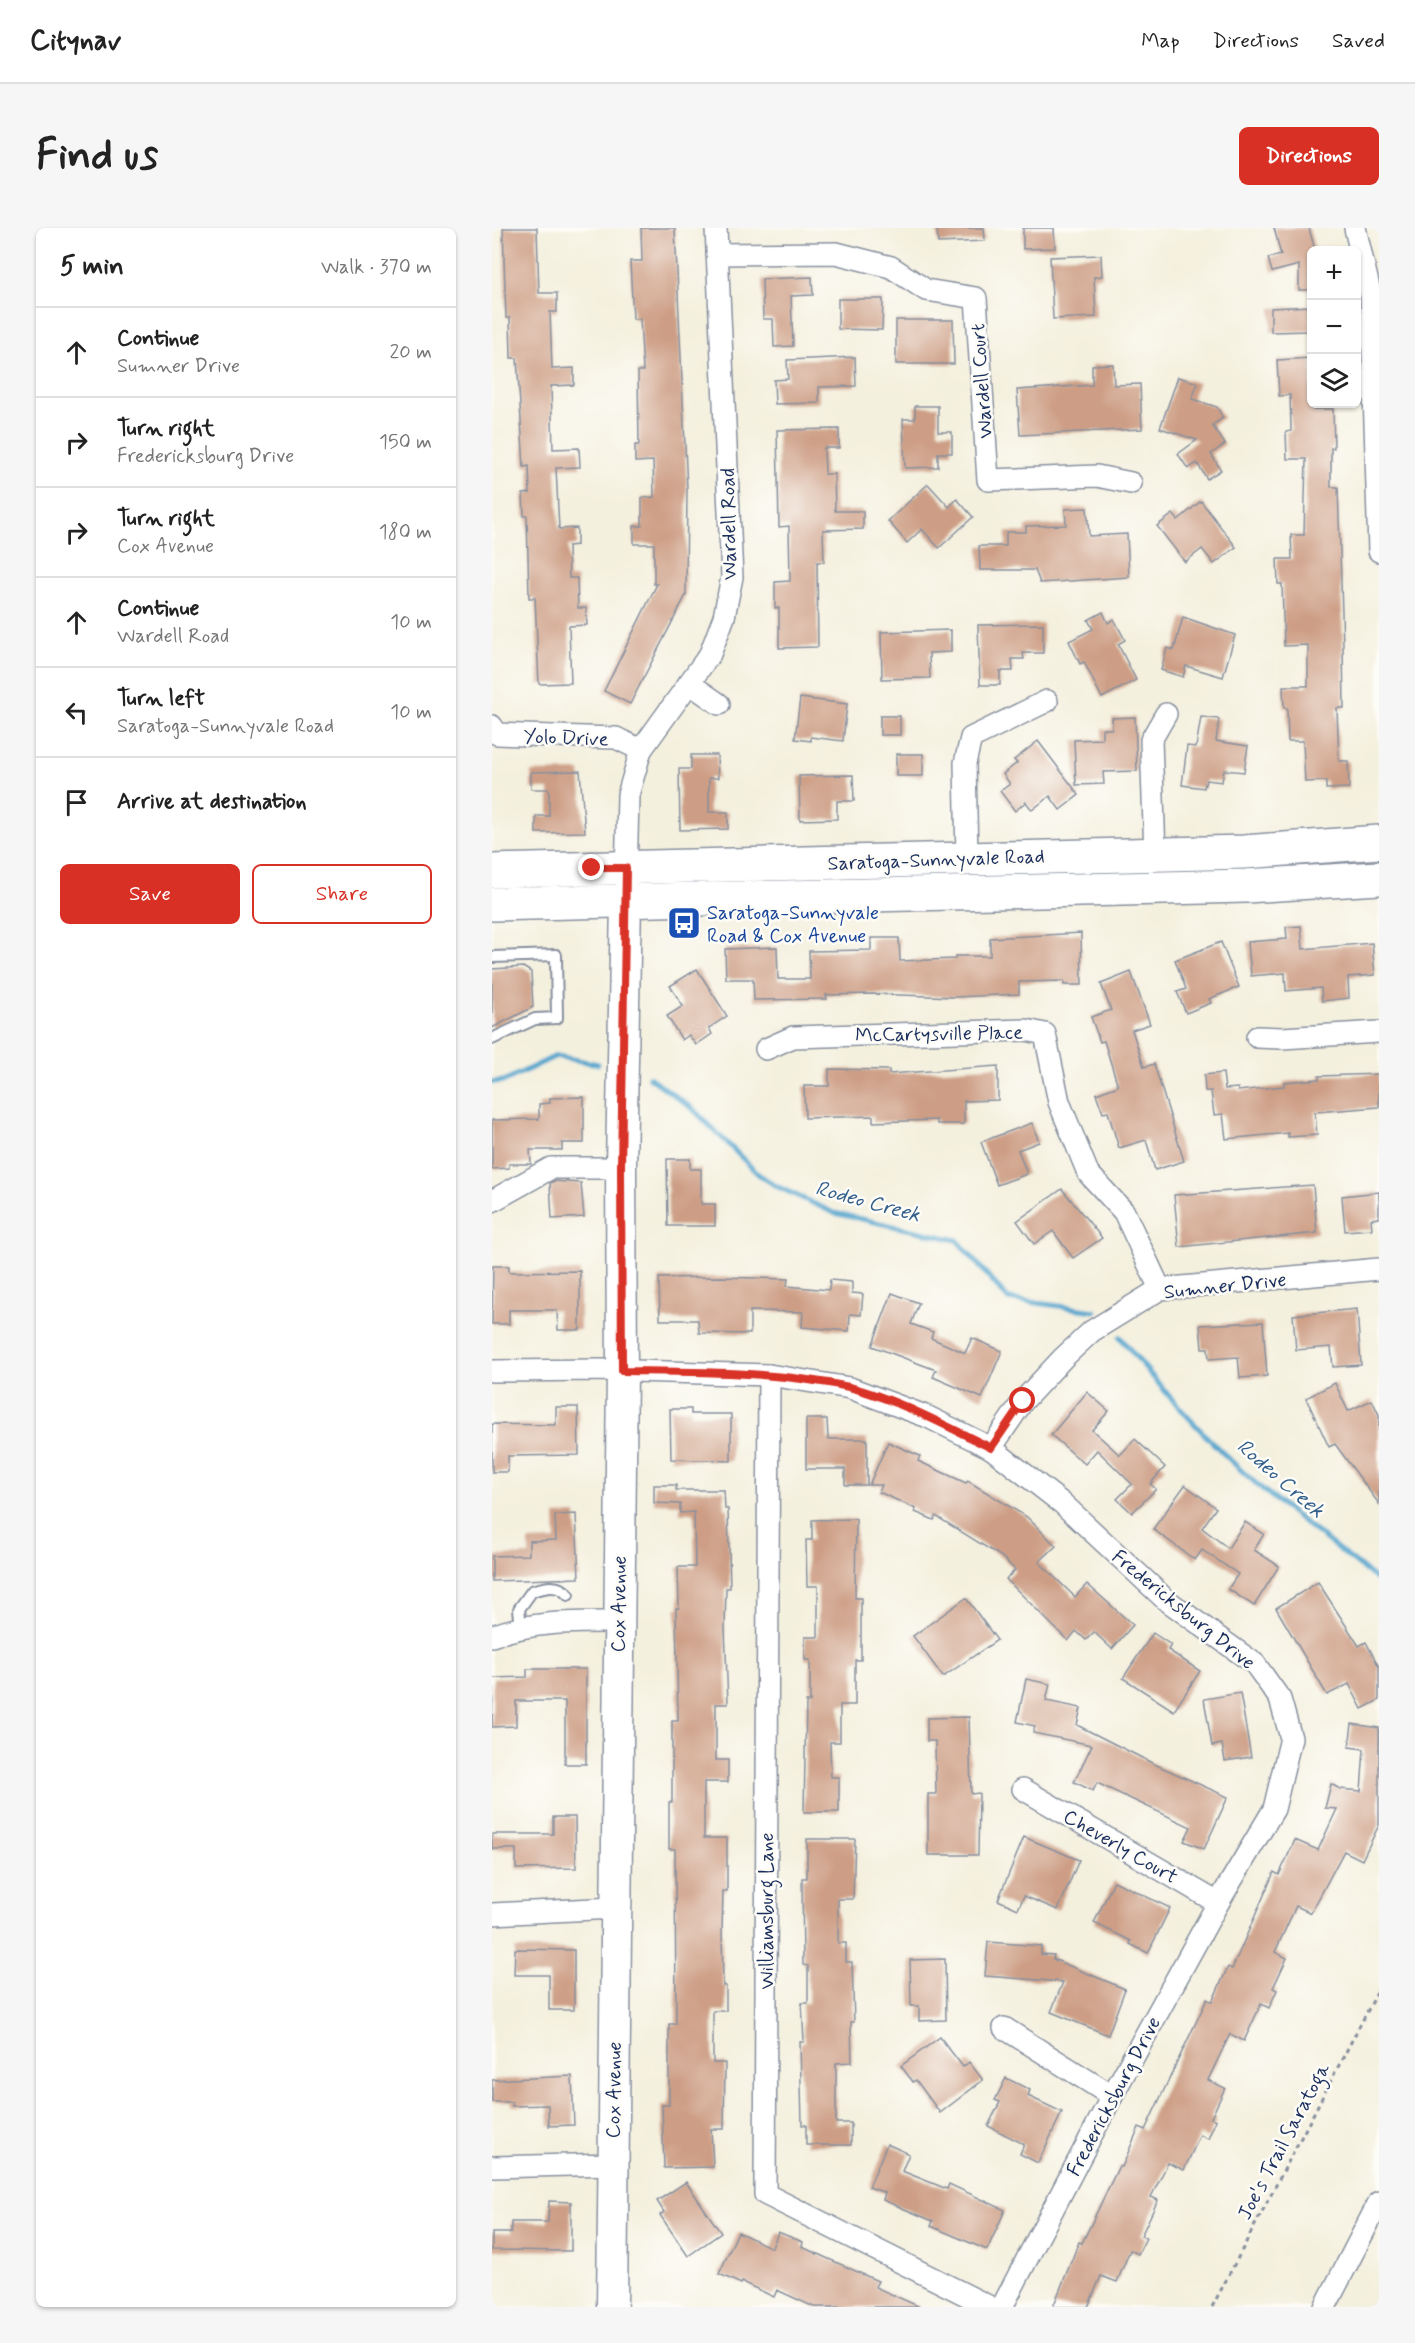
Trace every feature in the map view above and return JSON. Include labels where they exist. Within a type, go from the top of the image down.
[{"type":"main road","name":"Saratoga-Sunnyvale Road","points":[[492,871],[1244,852],[1379,842]]},
{"type":"main road","name":"Saratoga-Sunnyvale Road","points":[[492,904],[1246,886],[1379,878]]},
{"type":"main road","name":"Cox Avenue","points":[[612,2307],[622,1371],[621,1168],[626,901]]},
{"type":"street","name":"Wardell Road","points":[[626,901],[628,795],[641,750],[713,645],[724,617],[732,577],[716,228]]},
{"type":"street","points":[[1355,228],[1371,296],[1379,552]]},
{"type":"street","name":"Wardell Court","points":[[717,254],[836,253],[891,267],[926,290],[976,298],[988,480],[1097,476],[1131,483]]},
{"type":"street","points":[[689,683],[719,704]]},
{"type":"street","points":[[967,858],[966,763],[971,738],[1047,701]]},
{"type":"street","points":[[1155,854],[1151,740],[1166,714]]},
{"type":"street","name":"Yolo Drive","points":[[492,726],[497,734],[616,738],[641,750]]},
{"type":"street","name":"McCartysville Place","points":[[766,1049],[793,1037],[1026,1030],[1046,1034],[1059,1102],[1088,1173],[1124,1212],[1160,1289]]},
{"type":"street","points":[[1257,1037],[1282,1038],[1379,1032]]},
{"type":"street","points":[[492,1201],[551,1168],[621,1168]]},
{"type":"street","name":"Sumner Drive","points":[[991,1448],[1023,1401],[1063,1358],[1092,1331],[1160,1289],[1379,1269]]},
{"type":"street","name":"Fredericksburg Drive","points":[[492,1371],[622,1371],[769,1375],[850,1388],[928,1417],[991,1448],[1063,1504],[1165,1599],[1255,1664],[1280,1699],[1291,1738],[1274,1809],[1218,1902],[1112,2096],[1002,2307]]},
{"type":"street","name":"Williamsburg Lane","points":[[769,1375],[765,2194],[990,2307]]},
{"type":"street","points":[[492,1636],[520,1627],[550,1622],[618,1622]]},
{"type":"street","name":"Cheverly Court","points":[[1023,1789],[1218,1902]]},
{"type":"street","points":[[492,1914],[615,1908]]},
{"type":"street","points":[[1004,2028],[1112,2096]]},
{"type":"street","points":[[492,2167],[613,2164]]},
{"type":"street","points":[[1325,2307],[1379,2202]]},
{"type":"lane","points":[[492,957],[556,955],[557,1018],[535,1019],[492,1039]]},
{"type":"lane","points":[[520,1627],[519,1610],[532,1591],[554,1586],[564,1590],[568,1595]]},
{"type":"path","name":"Joe's Trail Saratoga","points":[[1212,2307],[1379,1989]]},
{"type":"building","points":[[503,228],[537,228],[539,293],[557,293],[557,312],[550,312],[552,369],[574,368],[574,385],[551,386],[553,449],[579,448],[580,467],[556,468],[559,529],[577,528],[577,545],[568,546],[569,578],[577,578],[578,608],[586,608],[587,625],[569,626],[571,683],[539,684],[535,598],[529,598],[527,516],[524,516],[523,494],[530,493],[529,466],[524,467],[517,358],[511,358],[510,318],[506,318]]},
{"type":"building","points":[[641,228],[675,228],[687,489],[686,595],[630,704],[604,691],[657,584],[654,584],[654,544],[634,544],[634,526],[642,526],[642,498],[654,497],[653,461],[635,462],[635,445],[639,445],[638,371],[643,371],[640,319],[633,319],[630,261],[642,261]]},
{"type":"building","points":[[937,228],[984,228],[985,241],[938,243]]},
{"type":"building","points":[[1023,228],[1054,228],[1055,248],[1023,249]]},
{"type":"building","points":[[1274,228],[1309,228],[1314,246],[1307,246],[1307,290],[1299,290],[1299,265],[1272,272],[1268,258],[1281,255]]},
{"type":"building","points":[[1101,255],[1102,276],[1094,277],[1096,317],[1053,319],[1050,257]]},
{"type":"building","points":[[812,277],[813,295],[791,296],[793,346],[774,347],[773,319],[763,319],[762,279]]},
{"type":"building","points":[[838,299],[883,299],[882,330],[838,329]]},
{"type":"building","points":[[1307,306],[1307,331],[1271,332],[1271,308]]},
{"type":"building","points":[[896,320],[953,320],[954,364],[896,364]]},
{"type":"building","points":[[855,357],[856,386],[819,387],[819,403],[775,404],[774,380],[788,379],[787,360]]},
{"type":"building","points":[[1307,358],[1307,408],[1333,409],[1334,448],[1331,448],[1331,487],[1338,487],[1343,645],[1344,708],[1337,708],[1339,761],[1348,761],[1349,788],[1326,789],[1326,781],[1305,782],[1303,741],[1288,741],[1287,708],[1284,708],[1283,686],[1308,686],[1308,645],[1284,646],[1282,584],[1278,584],[1277,559],[1292,559],[1291,535],[1304,535],[1306,459],[1287,459],[1286,432],[1291,431],[1290,395],[1279,396],[1277,360]]},
{"type":"building","points":[[1113,364],[1114,385],[1140,384],[1142,429],[1020,435],[1017,390],[1092,385],[1092,365]]},
{"type":"building","points":[[1178,377],[1198,383],[1192,399],[1217,407],[1223,418],[1212,425],[1225,444],[1211,454],[1221,470],[1207,479],[1197,463],[1188,469],[1178,454],[1197,440],[1160,428]]},
{"type":"building","points":[[915,406],[938,406],[938,432],[952,432],[952,453],[938,453],[938,467],[905,468],[903,419],[915,419]]},
{"type":"building","points":[[839,429],[839,448],[824,448],[825,474],[834,474],[835,511],[863,511],[863,529],[823,530],[824,562],[817,562],[818,647],[779,648],[779,608],[775,608],[775,582],[790,581],[789,526],[779,527],[777,430]]},
{"type":"building","points":[[928,484],[949,507],[957,499],[973,517],[939,548],[922,529],[907,543],[888,521]]},
{"type":"building","points":[[1201,501],[1236,547],[1214,564],[1202,549],[1185,562],[1157,526],[1173,514],[1178,520]]},
{"type":"building","points":[[1087,508],[1089,536],[1127,534],[1129,577],[1040,583],[1035,570],[980,570],[979,546],[1006,546],[1006,532],[1026,532],[1026,526],[1066,525],[1065,509]]},
{"type":"building","points":[[1103,612],[1108,623],[1114,619],[1125,640],[1118,644],[1136,680],[1102,698],[1084,662],[1080,664],[1069,641],[1093,629],[1088,620]]},
{"type":"building","points":[[1183,617],[1235,635],[1223,677],[1186,666],[1183,677],[1161,670],[1167,648],[1174,650]]},
{"type":"building","points":[[1043,624],[1043,653],[1023,653],[1024,659],[1012,659],[1013,671],[1000,671],[1000,685],[980,685],[978,625]]},
{"type":"building","points":[[951,630],[951,652],[929,653],[930,678],[882,679],[881,632]]},
{"type":"building","points":[[800,698],[847,704],[843,741],[811,737],[811,741],[795,739]]},
{"type":"building","points":[[880,716],[900,716],[900,735],[880,735]]},
{"type":"building","points":[[1135,717],[1137,771],[1103,772],[1104,784],[1076,785],[1074,740],[1102,739],[1102,729],[1112,729],[1112,718]]},
{"type":"building","points":[[1201,717],[1219,719],[1216,741],[1248,746],[1244,772],[1224,770],[1222,782],[1206,780],[1204,788],[1182,785],[1187,746],[1196,747]]},
{"type":"building","points":[[1038,741],[1079,795],[1060,810],[1050,796],[1032,810],[1026,802],[1015,811],[1000,791],[1010,784],[1003,774],[1017,763],[1014,760]]},
{"type":"building","points":[[896,754],[923,754],[923,776],[896,776]]},
{"type":"building","points":[[691,755],[717,755],[718,778],[709,778],[709,812],[728,812],[728,829],[680,830],[679,769],[691,769]]},
{"type":"building","points":[[580,771],[585,832],[536,833],[536,816],[549,816],[549,789],[531,789],[531,772]]},
{"type":"building","points":[[853,775],[854,801],[837,801],[837,819],[800,820],[799,776]]},
{"type":"building","points":[[1301,926],[1303,949],[1372,943],[1375,975],[1348,977],[1349,998],[1322,1001],[1321,988],[1286,991],[1285,973],[1251,976],[1248,942],[1287,939],[1286,927]]},
{"type":"building","points":[[1081,933],[1082,985],[1064,985],[1064,981],[1019,982],[1019,994],[955,997],[826,995],[827,999],[754,1000],[753,979],[726,979],[725,949],[777,947],[778,979],[810,979],[809,951],[871,950],[871,938],[899,938],[900,961],[955,959],[955,956],[990,956],[990,938]]},
{"type":"building","points":[[1221,942],[1239,987],[1209,999],[1211,1003],[1186,1013],[1177,992],[1186,989],[1175,960]]},
{"type":"building","points":[[523,967],[531,972],[533,1007],[492,1028],[492,969]]},
{"type":"building","points":[[697,969],[727,1016],[709,1028],[712,1034],[696,1045],[689,1035],[682,1040],[667,1016],[683,1006],[670,986]]},
{"type":"building","points":[[1131,972],[1150,1024],[1132,1030],[1144,1067],[1154,1064],[1184,1161],[1155,1170],[1146,1140],[1119,1148],[1108,1112],[1103,1113],[1096,1094],[1118,1086],[1104,1041],[1100,1042],[1091,1017],[1111,1010],[1101,984]]},
{"type":"building","points":[[998,1066],[998,1100],[964,1101],[964,1124],[937,1124],[937,1120],[873,1122],[873,1116],[805,1118],[804,1086],[829,1086],[829,1069],[889,1070],[889,1074]]},
{"type":"building","points":[[1223,1073],[1225,1089],[1238,1088],[1238,1091],[1284,1086],[1284,1082],[1319,1079],[1319,1076],[1379,1074],[1379,1107],[1315,1112],[1317,1135],[1288,1137],[1288,1133],[1226,1139],[1223,1114],[1214,1115],[1211,1091],[1205,1091],[1204,1075]]},
{"type":"building","points":[[584,1097],[584,1143],[562,1143],[562,1150],[530,1150],[531,1164],[509,1164],[509,1168],[492,1169],[492,1120],[539,1119],[539,1104],[550,1103],[550,1098]]},
{"type":"building","points":[[1032,1123],[1039,1142],[1018,1150],[1027,1174],[997,1185],[981,1142]]},
{"type":"building","points":[[667,1159],[690,1159],[690,1169],[701,1169],[701,1204],[715,1204],[715,1226],[668,1226]]},
{"type":"building","points":[[554,1181],[581,1183],[584,1217],[552,1219],[550,1183]]},
{"type":"building","points":[[1313,1185],[1317,1233],[1179,1247],[1174,1195]]},
{"type":"building","points":[[1062,1189],[1102,1238],[1073,1258],[1053,1231],[1034,1244],[1017,1221]]},
{"type":"building","points":[[1379,1192],[1379,1218],[1371,1219],[1372,1229],[1345,1231],[1342,1196]]},
{"type":"building","points":[[493,1266],[509,1266],[509,1272],[580,1271],[580,1330],[558,1330],[557,1310],[509,1310],[509,1324],[492,1324]]},
{"type":"building","points":[[659,1278],[788,1279],[787,1286],[829,1290],[830,1280],[852,1282],[852,1293],[863,1294],[861,1315],[850,1314],[849,1331],[802,1327],[803,1312],[750,1311],[750,1334],[699,1333],[698,1320],[660,1320]]},
{"type":"building","points":[[892,1293],[919,1303],[911,1324],[933,1332],[931,1338],[965,1353],[972,1338],[1002,1351],[982,1398],[933,1377],[936,1370],[872,1346]]},
{"type":"building","points":[[1357,1309],[1361,1365],[1333,1367],[1331,1347],[1296,1350],[1293,1315]]},
{"type":"building","points":[[1263,1322],[1267,1376],[1240,1378],[1238,1357],[1209,1359],[1208,1348],[1202,1348],[1200,1325]]},
{"type":"building","points":[[1335,1383],[1348,1411],[1372,1400],[1379,1415],[1379,1504],[1335,1444],[1329,1447],[1306,1398]]},
{"type":"building","points":[[1087,1392],[1109,1411],[1092,1430],[1120,1455],[1135,1439],[1165,1467],[1150,1484],[1156,1489],[1132,1513],[1117,1499],[1132,1484],[1097,1450],[1085,1464],[1051,1435]]},
{"type":"building","points":[[556,1407],[578,1407],[579,1455],[508,1456],[508,1472],[492,1472],[492,1424],[556,1425]]},
{"type":"building","points":[[670,1409],[691,1409],[691,1414],[731,1414],[731,1461],[671,1459]]},
{"type":"building","points":[[806,1419],[827,1419],[828,1439],[867,1439],[867,1485],[845,1485],[845,1469],[806,1469]]},
{"type":"building","points":[[888,1442],[920,1456],[918,1461],[966,1483],[968,1481],[1027,1517],[1056,1546],[1039,1562],[1075,1597],[1087,1584],[1133,1625],[1112,1649],[1094,1632],[1086,1640],[1076,1631],[1068,1641],[1006,1579],[1015,1570],[1002,1557],[936,1516],[934,1520],[915,1512],[916,1509],[879,1492],[882,1485],[869,1485]]},
{"type":"building","points":[[654,1485],[676,1485],[676,1490],[724,1490],[725,1509],[728,1509],[730,1588],[726,1588],[725,1627],[728,1704],[716,1704],[716,1760],[728,1760],[728,1782],[704,1782],[704,1838],[727,1838],[727,1891],[723,1891],[722,1931],[726,2011],[713,2011],[713,2063],[725,2063],[724,2129],[711,2129],[713,2167],[664,2168],[662,2105],[669,2105],[669,2024],[676,2024],[675,1849],[669,1849],[669,1802],[672,1802],[672,1721],[678,1721],[676,1608],[679,1608],[678,1567],[695,1567],[694,1512],[680,1513],[680,1504],[654,1503]]},
{"type":"building","points":[[1185,1485],[1216,1508],[1202,1528],[1228,1548],[1245,1522],[1264,1534],[1254,1550],[1279,1566],[1254,1606],[1228,1589],[1238,1574],[1202,1550],[1195,1560],[1153,1529]]},
{"type":"building","points":[[576,1514],[579,1578],[492,1581],[492,1556],[529,1555],[529,1541],[556,1540],[555,1515]]},
{"type":"building","points":[[856,1519],[855,1598],[861,1598],[861,1660],[855,1660],[855,1705],[840,1705],[840,1742],[830,1742],[831,1777],[839,1777],[839,1812],[804,1812],[806,1702],[810,1702],[810,1660],[805,1660],[805,1637],[818,1637],[818,1586],[807,1586],[806,1540],[812,1540],[812,1520]]},
{"type":"building","points":[[1318,1582],[1359,1646],[1366,1642],[1379,1667],[1379,1700],[1362,1709],[1349,1684],[1327,1695],[1276,1608]]},
{"type":"building","points":[[966,1598],[997,1640],[943,1677],[913,1636]]},
{"type":"building","points":[[1153,1633],[1171,1645],[1168,1650],[1200,1671],[1174,1711],[1123,1678]]},
{"type":"building","points":[[527,1669],[586,1669],[586,1764],[565,1764],[565,1701],[516,1701],[516,1726],[492,1727],[493,1678],[527,1677]]},
{"type":"building","points":[[1026,1679],[1050,1684],[1046,1701],[1081,1708],[1077,1725],[1152,1763],[1228,1797],[1204,1849],[1184,1841],[1191,1827],[1097,1783],[1093,1791],[1074,1782],[1092,1745],[1033,1733],[1035,1726],[1017,1722]]},
{"type":"building","points":[[1240,1693],[1251,1757],[1225,1761],[1222,1744],[1212,1746],[1204,1699]]},
{"type":"building","points":[[969,1717],[971,1794],[979,1793],[978,1855],[928,1855],[928,1794],[936,1794],[935,1741],[927,1741],[927,1718]]},
{"type":"building","points":[[1352,1724],[1379,1728],[1379,1825],[1362,1860],[1344,1851],[1311,1913],[1296,1906],[1275,1952],[1287,1958],[1273,1988],[1277,1990],[1269,2008],[1261,2004],[1244,2041],[1230,2034],[1208,2080],[1225,2088],[1211,2118],[1216,2120],[1208,2139],[1200,2135],[1184,2170],[1168,2163],[1151,2197],[1158,2200],[1141,2236],[1146,2238],[1138,2254],[1130,2250],[1117,2282],[1101,2276],[1088,2307],[1053,2307],[1079,2242],[1082,2243],[1119,2166],[1122,2167],[1139,2127],[1145,2130],[1207,1999],[1212,2002],[1228,1967],[1232,1969],[1274,1872],[1279,1875],[1295,1840],[1318,1850],[1337,1809],[1325,1808],[1331,1784],[1340,1789],[1361,1791],[1364,1749],[1349,1747]]},
{"type":"building","points":[[553,1817],[575,1817],[576,1868],[516,1869],[516,1849],[492,1849],[492,1834],[553,1834]]},
{"type":"building","points":[[1024,1837],[1079,1860],[1058,1910],[1024,1896],[1018,1909],[998,1900]]},
{"type":"building","points":[[807,1839],[855,1839],[853,1899],[838,1899],[838,1943],[846,1943],[846,1962],[852,1962],[854,2022],[851,2022],[852,2062],[836,2063],[836,2123],[851,2123],[851,2145],[806,2145],[806,2125],[802,2125],[800,2042],[804,2042],[802,2003],[808,2003],[808,1966],[803,1965],[802,1878],[807,1878]]},
{"type":"building","points":[[1114,1881],[1170,1908],[1148,1953],[1130,1944],[1131,1941],[1094,1923]]},
{"type":"building","points":[[988,1942],[1041,1946],[1041,1954],[1054,1955],[1053,1959],[1125,1989],[1108,2035],[1051,2012],[1063,1982],[985,1976]]},
{"type":"building","points":[[515,1949],[574,1950],[574,2010],[549,2010],[549,1975],[514,1975]]},
{"type":"building","points":[[945,1959],[946,2020],[919,2021],[919,2006],[911,2006],[910,1960]]},
{"type":"building","points":[[940,2037],[963,2067],[969,2062],[983,2080],[940,2113],[916,2080],[913,2082],[901,2066]]},
{"type":"building","points":[[572,2076],[574,2125],[549,2126],[548,2105],[512,2106],[512,2102],[492,2102],[492,2080]]},
{"type":"building","points":[[1006,2078],[1030,2090],[1028,2096],[1062,2112],[1038,2163],[1020,2154],[1024,2144],[988,2126],[1000,2102],[995,2100]]},
{"type":"building","points":[[887,2144],[909,2154],[902,2171],[947,2189],[949,2184],[1005,2210],[987,2250],[931,2226],[933,2221],[883,2200],[885,2193],[869,2187]]},
{"type":"building","points":[[686,2182],[721,2233],[688,2256],[660,2215],[664,2212],[657,2201]]},
{"type":"building","points":[[549,2201],[571,2202],[571,2251],[492,2250],[492,2233],[511,2233],[511,2222],[548,2222]]},
{"type":"building","points":[[738,2232],[772,2248],[778,2232],[803,2242],[802,2247],[878,2281],[875,2287],[920,2307],[814,2307],[777,2290],[774,2297],[742,2282],[741,2284],[719,2274]]},
{"type":"waterway","name":"Rodeo Creek","points":[[492,1082],[504,1081],[556,1056],[598,1064]]},
{"type":"waterway","name":"Rodeo Creek","points":[[649,1077],[692,1108],[758,1174],[776,1186],[834,1213],[957,1240],[1008,1299],[1095,1311]]},
{"type":"waterway","name":"Rodeo Creek","points":[[1120,1337],[1176,1404],[1239,1468],[1379,1582]]},
{"type":"place","name":"Saratoga-Sunnyvale Road & Cox Avenue","points":[[684,923]]},
{"type":"route","points":[[592,868],[626,868],[621,1168],[622,1371],[769,1375],[850,1388],[928,1417],[991,1448],[1023,1401]]}]
